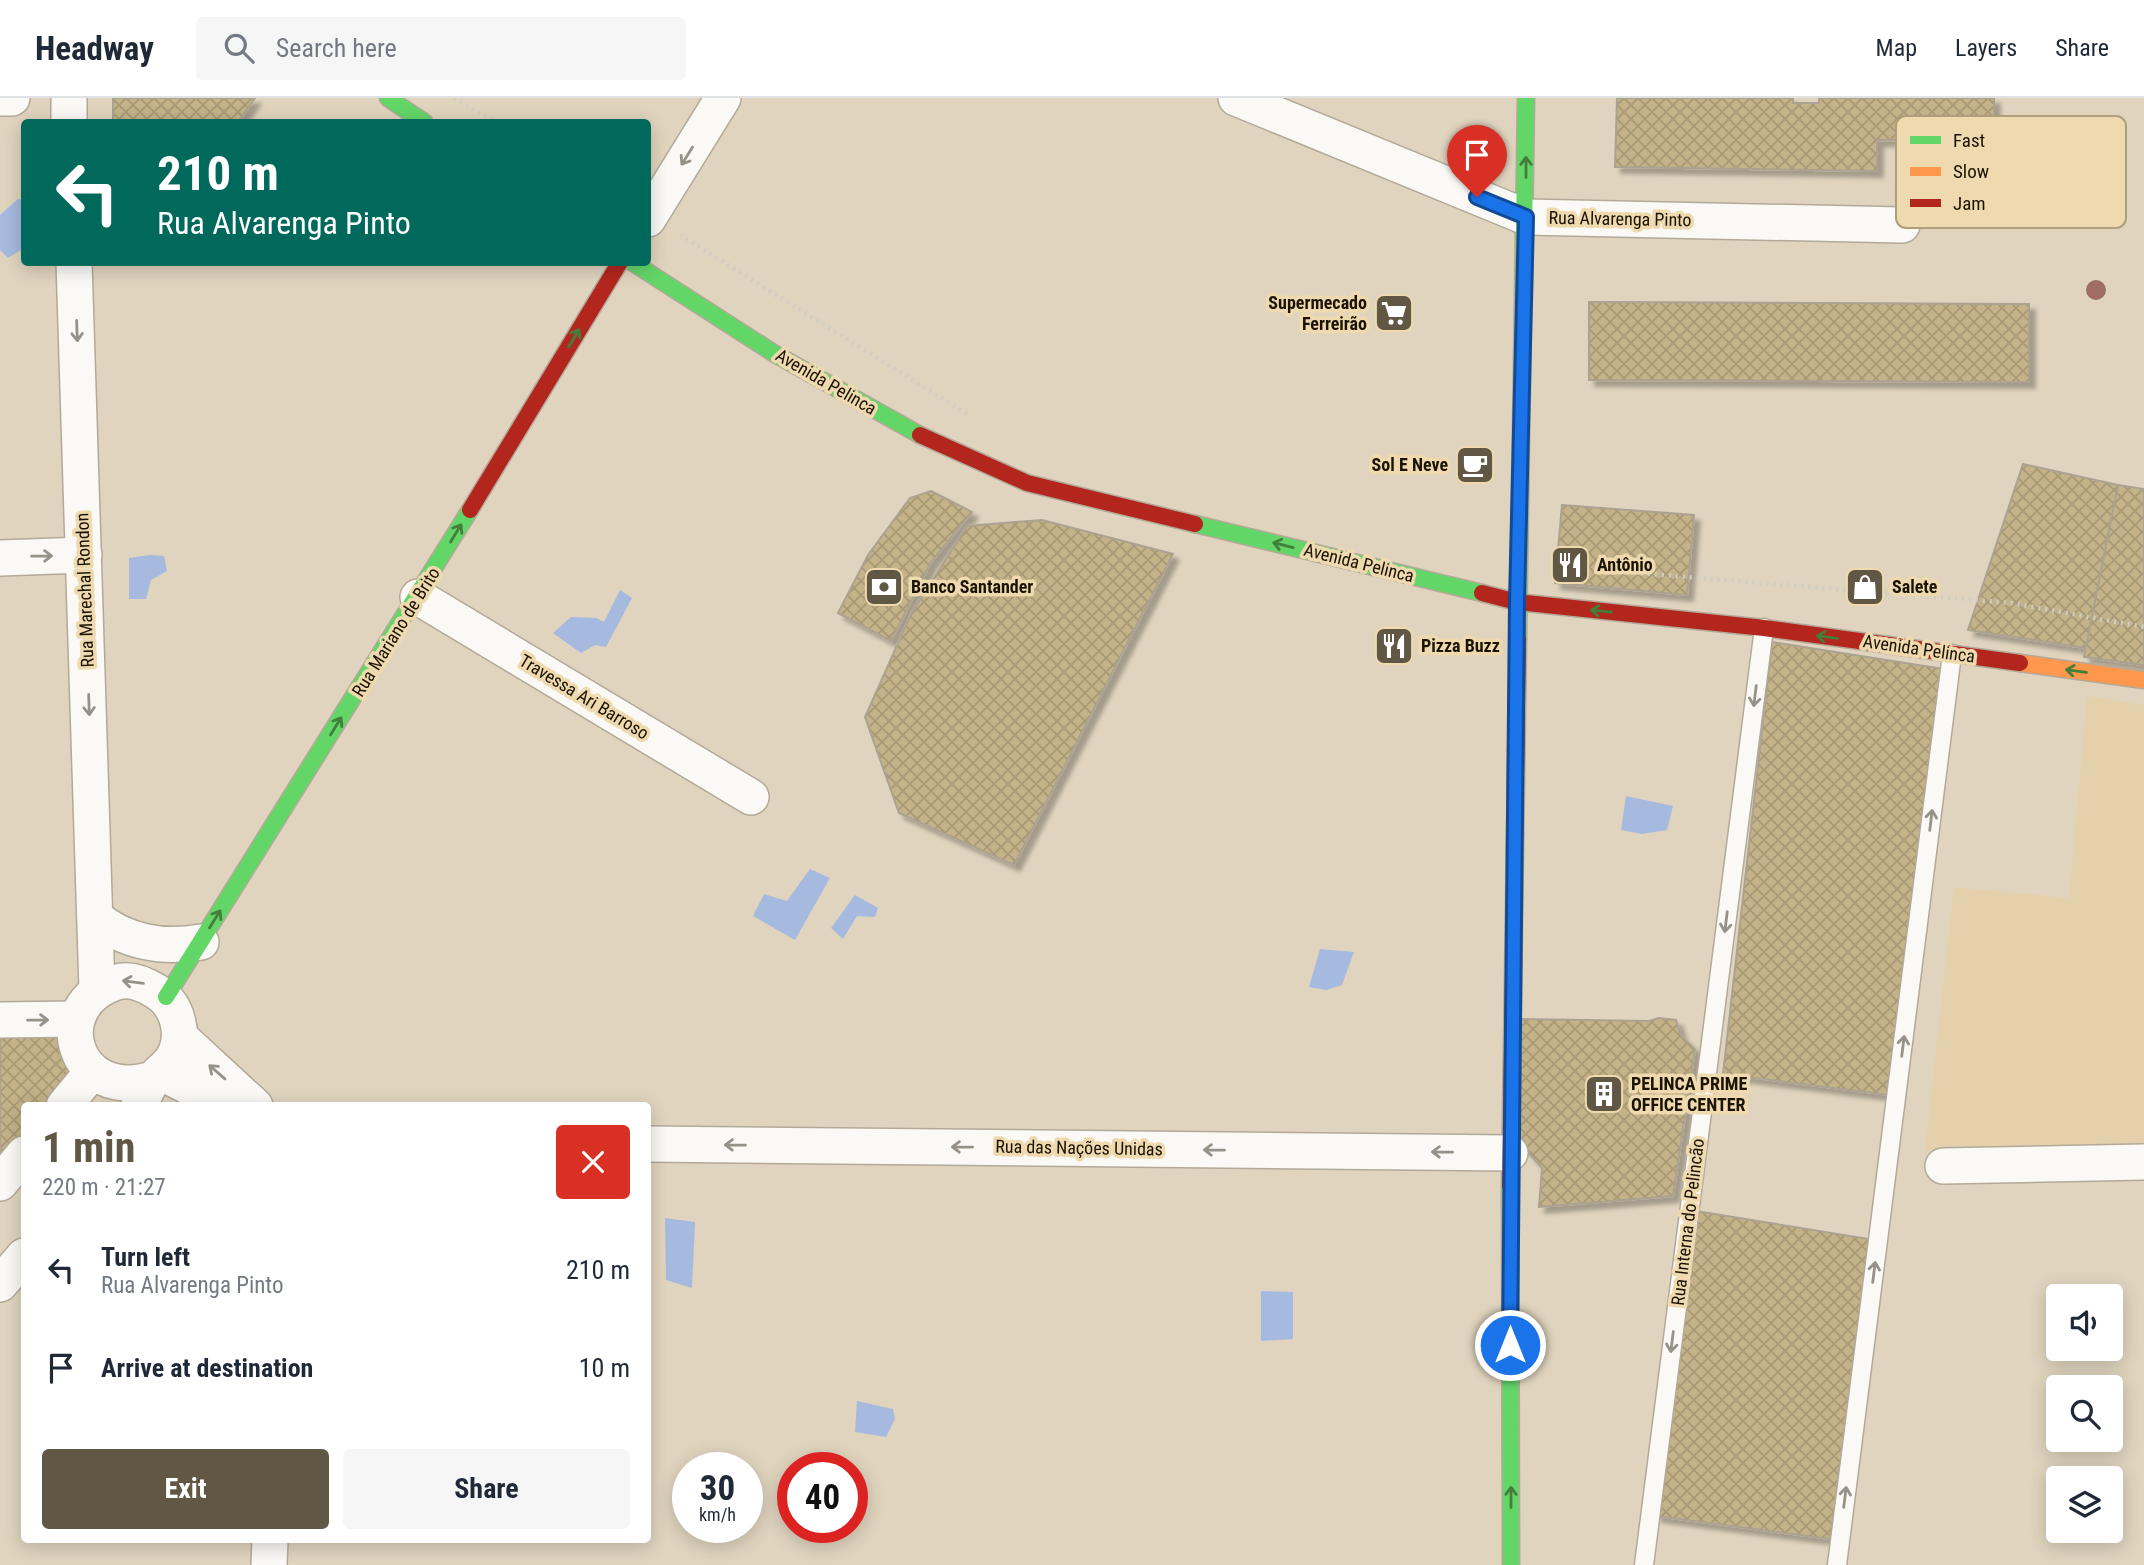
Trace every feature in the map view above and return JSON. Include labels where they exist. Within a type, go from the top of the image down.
[{"type":"street","points":[[0,98],[12,98]]},
{"type":"street","points":[[69,98],[69,119]]},
{"type":"street","points":[[388,98],[420,119]]},
{"type":"street","points":[[651,213],[723,98]]},
{"type":"street","name":"Rua Alvarenga Pinto","points":[[1236,98],[1526,217],[1896,225]]},
{"type":"street","points":[[1511,1565],[1510,1153],[1526,98]]},
{"type":"street","name":"Rua Marechal Rondon","points":[[74,266],[97,990]]},
{"type":"street","name":"Rua Mariano de Brito","points":[[166,997],[418,597],[618,266]]},
{"type":"street","name":"Avenida Pelinca","points":[[638,266],[727,324],[913,432],[962,457],[1016,479],[1517,602],[1764,628],[2144,680]]},
{"type":"street","points":[[0,558],[84,555]]},
{"type":"street","name":"Travessa Ari Barroso","points":[[418,597],[751,797]]},
{"type":"street","points":[[95,917],[115,931],[149,943],[168,946],[201,942]]},
{"type":"street","points":[[121,981],[145,984],[166,997],[177,1016],[161,1070],[134,1085],[112,1083],[92,1072],[76,1048],[76,1019],[84,1003],[97,990],[121,981]]},
{"type":"street","points":[[0,1020],[76,1019]]},
{"type":"street","points":[[161,1070],[219,1102]]},
{"type":"street","points":[[161,1070],[245,1102]]},
{"type":"street","points":[[67,1102],[92,1072]]},
{"type":"street","name":"Rua das Nações Unidas","points":[[651,1144],[1510,1153]]},
{"type":"street","points":[[0,1183],[21,1158]]},
{"type":"street","points":[[1943,1166],[2144,1162]]},
{"type":"street","points":[[0,1284],[21,1260]]},
{"type":"street","points":[[269,1565],[270,1543]]},
{"type":"lane","name":"Rua Interna do Pelincão","points":[[1644,1565],[1764,628]]},
{"type":"lane","points":[[1837,1565],[1952,654]]},
{"type":"path","points":[[454,98],[490,119]]},
{"type":"path","points":[[651,220],[971,416]]},
{"type":"path","points":[[1594,570],[2011,603],[2144,627]]},
{"type":"shaded area","points":[[2087,696],[2144,705],[2144,1146],[1925,1150],[1954,887],[2069,898]]},
{"type":"water","points":[[18,199],[21,200],[21,250],[8,258],[0,250],[0,215]]},
{"type":"water","points":[[164,556],[167,571],[151,580],[146,599],[129,599],[129,558]]},
{"type":"water","points":[[620,590],[632,598],[606,647],[595,645],[581,653],[553,633],[571,617],[596,618],[604,622]]},
{"type":"water","points":[[1626,796],[1673,806],[1667,830],[1642,834],[1621,830]]},
{"type":"water","points":[[810,869],[830,878],[795,940],[753,916],[764,894],[787,901]]},
{"type":"water","points":[[855,895],[878,908],[875,917],[857,916],[843,939],[831,928]]},
{"type":"water","points":[[1320,949],[1354,952],[1342,985],[1326,990],[1309,987]]},
{"type":"water","points":[[665,1218],[695,1222],[692,1288],[666,1280]]},
{"type":"water","points":[[1261,1291],[1293,1292],[1293,1339],[1261,1341]]},
{"type":"water","points":[[857,1401],[893,1409],[895,1419],[886,1437],[855,1432]]},
{"type":"building","points":[[113,98],[255,98],[240,119],[113,119]]},
{"type":"building","points":[[1617,98],[1793,98],[1793,103],[1819,103],[1819,98],[1994,98],[1994,116],[1896,116],[1896,140],[1877,140],[1877,171],[1615,167]]},
{"type":"building","points":[[1589,302],[2029,304],[2029,382],[1589,380]]},
{"type":"building","points":[[2023,464],[2118,485],[2086,648],[1968,630]]},
{"type":"building","points":[[2118,485],[2144,489],[2144,665],[2084,657]]},
{"type":"building","name":"Banco Santander","points":[[931,491],[972,512],[931,562],[891,641],[838,613],[868,555],[910,498]]},
{"type":"building","points":[[1562,505],[1694,515],[1687,595],[1555,583]]},
{"type":"building","points":[[1042,520],[1173,554],[1014,865],[899,813],[865,717],[911,614],[967,526]]},
{"type":"building","points":[[1772,642],[1944,669],[1889,1095],[1723,1074]]},
{"type":"building","name":"PELINCA PRIME OFFICE CENTER","points":[[1659,1018],[1676,1020],[1681,1036],[1695,1049],[1673,1196],[1539,1207],[1542,1168],[1519,1142],[1521,1019],[1649,1021]]},
{"type":"building","points":[[0,1036],[65,1036],[71,1093],[63,1102],[21,1102],[21,1148],[0,1173]]},
{"type":"building","points":[[1696,1211],[1875,1240],[1830,1539],[1655,1516]]},
{"type":"traffic: fast","points":[[388,98],[420,119]]},
{"type":"traffic: fast","points":[[1518,639],[1526,98]]},
{"type":"traffic: fast","points":[[638,266],[775,354],[920,435]]},
{"type":"traffic: fast","points":[[166,997],[470,510]]},
{"type":"traffic: fast","points":[[1195,524],[1482,593]]},
{"type":"traffic: fast","points":[[1510,1186],[1511,1565]]},
{"type":"traffic: slow","points":[[2020,663],[2144,680]]},
{"type":"traffic: jam","points":[[470,510],[618,266]]},
{"type":"traffic: jam","points":[[920,435],[1027,483],[1195,524]]},
{"type":"traffic: jam","points":[[1482,593],[1517,602],[1764,628],[2020,663]]},
{"type":"traffic: jam","points":[[1510,1186],[1518,639]]},
{"type":"place","name":"Supermecado Ferreirão","points":[[1394,313]]},
{"type":"place","name":"Sol E Neve","points":[[1475,465]]},
{"type":"place","name":"Antônio","points":[[1570,565]]},
{"type":"place","name":"Banco Santander","points":[[884,587]]},
{"type":"place","name":"Salete","points":[[1865,587]]},
{"type":"place","name":"Pizza Buzz","points":[[1394,646]]},
{"type":"place","name":"PELINCA PRIME OFFICE CENTER","points":[[1604,1094]]},
{"type":"route","points":[[1477,197],[1526,217],[1517,602],[1510,1345]]}]
